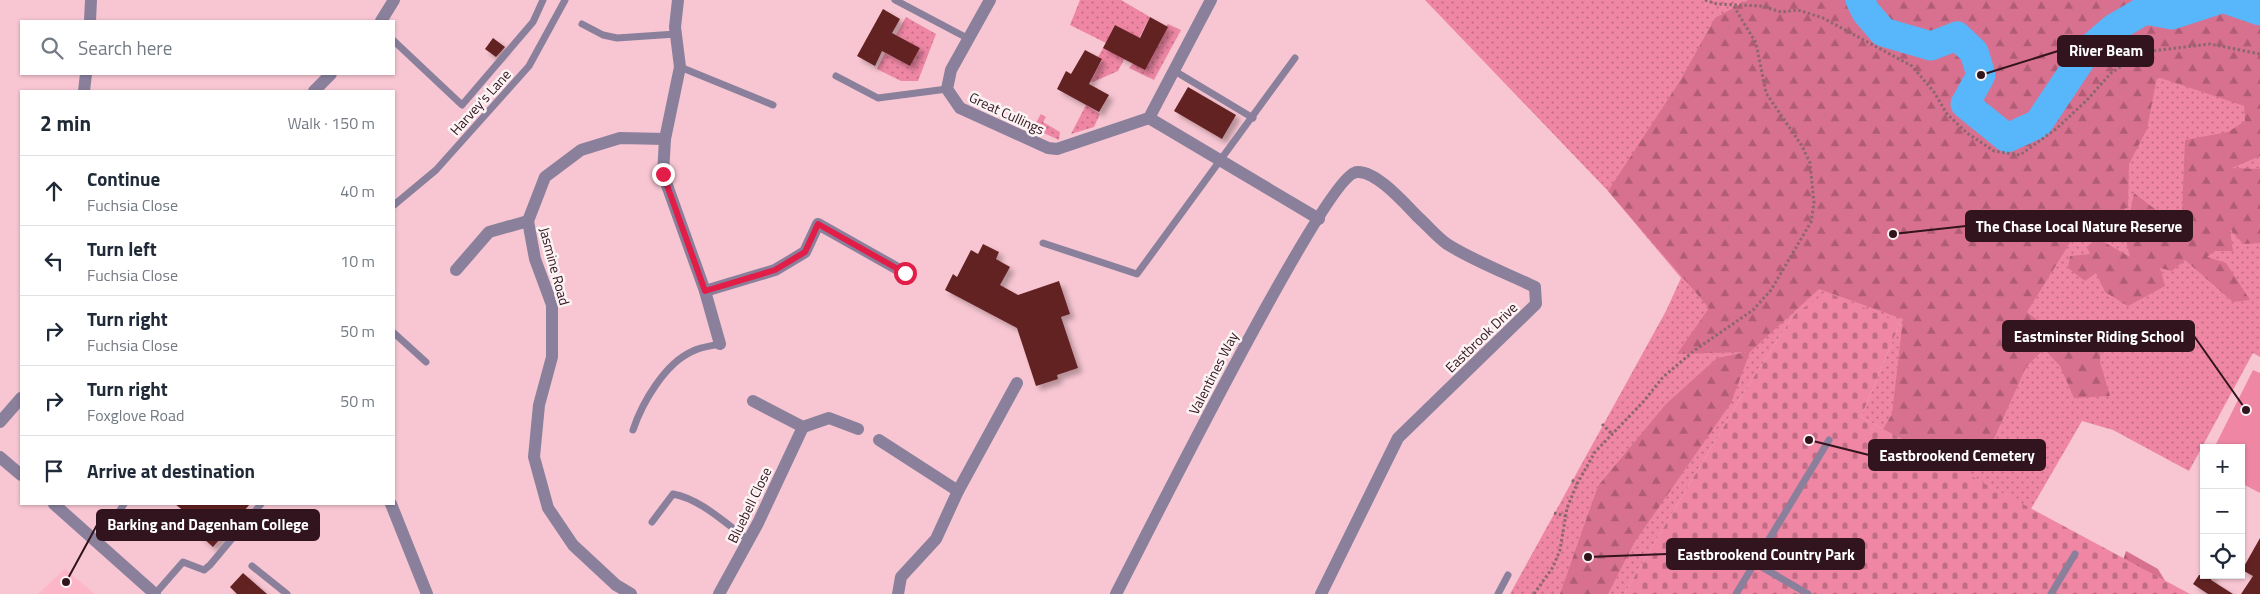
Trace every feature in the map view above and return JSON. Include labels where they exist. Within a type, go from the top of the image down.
[{"type":"street","points":[[90,20],[91,0]]},
{"type":"street","points":[[382,20],[394,0]]},
{"type":"street","points":[[678,0],[676,34],[680,67],[665,139],[663,174],[705,291],[720,344]]},
{"type":"street","points":[[947,89],[951,70],[990,0]]},
{"type":"street","points":[[1211,0],[1149,118],[1221,158],[1319,219]]},
{"type":"street","points":[[84,90],[86,75]]},
{"type":"street","points":[[315,90],[330,75]]},
{"type":"street","name":"Great Cullings","points":[[947,89],[960,108],[1048,148],[1066,147],[1149,118]]},
{"type":"street","name":"Jasmine Road","points":[[613,590],[573,545],[548,508],[534,457],[539,405],[552,357],[552,305],[535,259],[528,221],[545,177],[581,150],[620,138],[665,139]]},
{"type":"street","name":"Eastbrook Drive","points":[[1321,594],[1398,438],[1536,304],[1535,287],[1446,243],[1376,178],[1366,173],[1356,172],[1349,174]]},
{"type":"street","name":"Valentines Way","points":[[1116,594],[1254,326],[1319,219],[1349,174]]},
{"type":"street","points":[[456,270],[490,232],[528,221]]},
{"type":"street","points":[[705,291],[775,270],[805,252],[818,224],[905,273]]},
{"type":"street","points":[[898,594],[901,577],[936,538],[958,491],[1017,383]]},
{"type":"street","points":[[0,422],[20,399]]},
{"type":"street","points":[[753,401],[803,427],[829,418],[858,429]]},
{"type":"street","name":"Bluebell Close","points":[[719,594],[749,540],[803,427]]},
{"type":"street","points":[[879,440],[958,491]]},
{"type":"street","points":[[0,457],[20,474]]},
{"type":"street","points":[[55,505],[155,594]]},
{"type":"street","points":[[391,505],[423,593]]},
{"type":"street","points":[[613,590],[631,594]]},
{"type":"lane","points":[[395,42],[462,105],[533,22],[543,0]]},
{"type":"lane","name":"Harvey's Lane","points":[[395,204],[436,170],[529,66],[565,0]]},
{"type":"lane","points":[[895,0],[968,39]]},
{"type":"lane","points":[[582,24],[603,35],[617,38],[676,34]]},
{"type":"lane","points":[[1043,242],[1137,274],[1295,58]]},
{"type":"lane","points":[[680,67],[773,105]]},
{"type":"lane","points":[[1173,70],[1252,118]]},
{"type":"lane","points":[[836,76],[878,98],[947,89]]},
{"type":"lane","points":[[395,334],[426,362]]},
{"type":"lane","points":[[633,430],[649,394],[680,360],[693,351],[720,344]]},
{"type":"lane","points":[[1736,594],[1829,440]]},
{"type":"lane","points":[[652,522],[674,494],[683,496],[699,505],[749,540]]},
{"type":"lane","points":[[99,543],[123,505]]},
{"type":"lane","points":[[155,594],[182,562],[204,570],[210,565],[260,505]]},
{"type":"lane","points":[[2051,594],[2075,554]]},
{"type":"lane","points":[[1755,563],[1808,594]]},
{"type":"lane","points":[[252,566],[287,594]]},
{"type":"lane","points":[[1498,594],[1508,574]]},
{"type":"path","points":[[1705,0],[1733,5],[1762,6],[1781,12],[1798,10],[1823,18],[1912,66],[1934,92],[1947,114],[1967,133],[1994,151],[2020,155],[2056,129],[2087,100],[2110,73],[2143,52],[2210,44],[2260,54]]},
{"type":"path","points":[[1534,594],[1557,558],[1566,516],[1577,484],[1595,452],[1663,377],[1695,350],[1753,310],[1771,290],[1811,222],[1814,203],[1810,163],[1802,146],[1766,93],[1756,43],[1733,5]]},
{"type":"path","points":[[1602,424],[1612,434]]},
{"type":"path","points":[[1572,480],[1577,484]]},
{"type":"path","points":[[1554,513],[1566,516]]},
{"type":"shaded area","points":[[65,569],[95,594],[38,594]]},
{"type":"green space","points":[[1080,0],[1121,0],[1150,17],[1139,38],[1115,25],[1106,43],[1070,25]]},
{"type":"green space","points":[[1425,0],[2260,0],[2164,79],[2254,109],[2260,108],[2260,357],[2253,353],[2204,444],[2200,444],[2200,451],[2189,471],[2113,430],[2082,421],[2031,509],[1861,417],[1900,323],[1794,315],[1748,386],[1624,594],[1510,594],[1666,311],[1681,278],[1608,191]]},
{"type":"green space","points":[[1748,0],[2260,0],[2260,156],[2232,168],[2260,169],[2260,243],[2243,244],[2230,229],[2233,251],[2215,251],[2207,257],[2226,263],[2250,300],[2233,302],[2185,260],[2172,271],[2160,268],[2165,286],[2128,306],[2105,292],[2096,273],[2085,281],[2068,268],[2070,256],[2090,254],[2087,247],[2097,238],[2130,257],[2126,240],[2134,226],[2129,219],[2134,193],[2160,213],[2166,232],[2177,238],[2182,213],[2185,140],[2228,132],[2245,121],[2244,106],[2157,77],[2147,129],[2129,164],[2128,207],[2071,241],[2027,312],[2047,328],[2101,336],[2100,362],[2110,396],[2074,398],[2060,366],[2044,349],[2026,367],[1980,470],[1945,463],[1850,486],[1892,414],[1903,319],[1819,289],[1750,352],[1731,403],[1634,543],[1608,594],[1560,594],[1598,486],[1666,404],[1717,358],[1746,352],[1677,354],[1709,308],[1608,191],[1680,81],[1715,18]]},
{"type":"green space","points":[[906,17],[936,34],[918,81],[901,81],[877,69],[885,53],[910,66],[920,48],[896,35]]},
{"type":"green space","points":[[1168,24],[1181,30],[1154,80],[1129,68]]},
{"type":"green space","points":[[1106,43],[1127,54],[1118,71],[1093,82],[1091,81],[1102,60],[1098,57]]},
{"type":"green space","points":[[1086,105],[1100,114],[1094,127],[1071,134]]},
{"type":"green space","points":[[1041,114],[1046,117],[1043,122],[1060,132],[1059,140],[1033,128]]},
{"type":"green space","points":[[1826,292],[1900,323],[1861,417],[2190,594],[1624,594],[1748,386],[1794,315]]},
{"type":"green space","points":[[2253,370],[2260,373],[2260,493],[2245,485],[2245,444],[2216,444]]},
{"type":"green space","points":[[2126,551],[2158,569],[2171,591],[2121,567]]},
{"type":"building","points":[[883,9],[900,19],[892,33],[920,48],[910,66],[882,51],[875,66],[857,56]]},
{"type":"building","points":[[1150,17],[1168,27],[1145,70],[1103,48],[1115,25],[1140,38]]},
{"type":"building","points":[[493,38],[505,47],[496,57],[485,49]]},
{"type":"building","points":[[1085,50],[1102,59],[1089,84],[1109,95],[1099,112],[1057,89],[1066,71],[1071,74]]},
{"type":"building","points":[[1188,87],[1236,115],[1222,139],[1174,111]]},
{"type":"building","points":[[983,244],[999,252],[996,259],[1010,267],[1000,285],[1018,295],[1059,281],[1070,314],[1061,317],[1078,368],[1057,375],[1058,379],[1036,386],[1017,328],[945,290],[953,274],[957,277],[971,250],[978,254]]},
{"type":"building","points":[[176,505],[249,505],[213,547],[194,530],[174,525],[185,512]]},
{"type":"building","points":[[2260,538],[2260,594],[2241,594],[2253,576],[2245,572],[2245,565]]},
{"type":"building","points":[[243,573],[267,594],[237,594],[230,587]]},
{"type":"building","points":[[2200,575],[2200,579],[2211,579],[2233,594],[2208,594],[2193,584]]},
{"type":"waterway","points":[[1860,0],[1866,12],[1883,32],[1931,46],[1957,36],[1974,52],[1981,75],[1965,104],[2007,138],[2038,124],[2086,52],[2114,28],[2145,10],[2172,15],[2218,0]]},
{"type":"waterway","points":[[2228,0],[2260,11]]},
{"type":"place","name":"River Beam","points":[[1981,75]]},
{"type":"place","name":"The Chase Local Nature Reserve","points":[[1893,234]]},
{"type":"place","name":"Eastminster Riding School","points":[[2246,410]]},
{"type":"place","name":"Eastbrookend Cemetery","points":[[1809,440]]},
{"type":"place","name":"Eastbrookend Country Park","points":[[1588,557]]},
{"type":"place","name":"Barking and Dagenham College","points":[[66,582]]},
{"type":"route","points":[[663,174],[705,291],[775,270],[805,252],[818,224],[905,273]]}]
